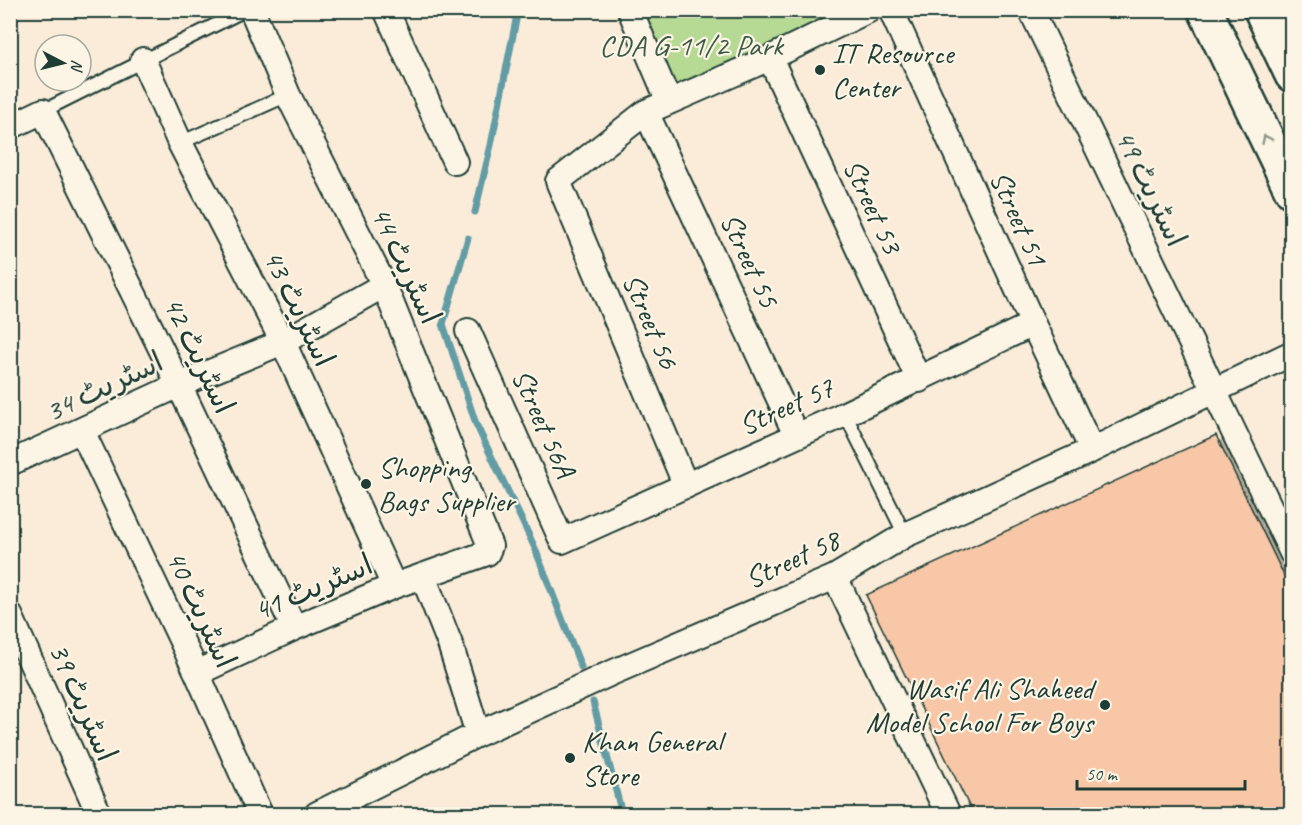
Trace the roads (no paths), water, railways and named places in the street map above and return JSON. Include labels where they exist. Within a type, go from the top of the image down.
[{"type":"main road","points":[[1205,10],[1292,191]]},
{"type":"main road","points":[[1261,10],[1292,75]]},
{"type":"street","name":"اسٹریٹ 44","points":[[252,10],[288,95],[384,285],[490,546],[489,551]]},
{"type":"street","points":[[386,10],[455,162]]},
{"type":"street","points":[[630,10],[669,102]]},
{"type":"street","points":[[646,112],[770,58],[869,10]]},
{"type":"street","name":"Street 51","points":[[891,10],[1092,450]]},
{"type":"street","name":"اسٹریٹ 49","points":[[1031,10],[1292,553]]},
{"type":"street","name":"Street 53","points":[[770,58],[918,380]]},
{"type":"street","name":"اسٹریٹ 43","points":[[143,60],[180,143],[283,342],[394,586]]},
{"type":"street","points":[[10,127],[43,111]]},
{"type":"street","name":"اسٹریٹ 42","points":[[43,111],[179,385],[294,628]]},
{"type":"street","name":"Street 56","points":[[646,112],[558,181],[686,486]]},
{"type":"street","name":"Street 55","points":[[646,112],[796,435]]},
{"type":"street","name":"اسٹریٹ 34","points":[[10,464],[179,385],[283,342],[384,285]]},
{"type":"street","name":"Street 57","points":[[562,541],[845,414],[1033,324]]},
{"type":"street","name":"Street 56A","points":[[468,331],[562,541]]},
{"type":"street","name":"Street 58","points":[[317,814],[478,734],[609,674],[835,578],[905,535],[1092,450],[1292,353]]},
{"type":"street","name":"اسٹریٹ 40","points":[[82,431],[197,673],[260,814]]},
{"type":"street","name":"اسٹریٹ 41","points":[[197,673],[294,628],[394,586],[489,551]]},
{"type":"street","points":[[423,576],[450,644],[478,734]]},
{"type":"street","points":[[835,578],[948,814]]},
{"type":"street","name":"اسٹریٹ 39","points":[[10,615],[99,814]]},
{"type":"lane","points":[[43,111],[245,10]]},
{"type":"lane","points":[[180,143],[288,95]]},
{"type":"lane","points":[[845,414],[905,535]]},
{"type":"waterway","points":[[475,212],[518,10]]},
{"type":"waterway","points":[[468,238],[443,324],[476,424],[534,546],[581,667]]},
{"type":"waterway","points":[[593,702],[622,814]]},
{"type":"place","name":"IT Resource Center","points":[[820,70]]},
{"type":"place","name":"Shopping Bags Supplier","points":[[366,484]]},
{"type":"place","name":"Wasif Ali Shaheed Model School For Boys","points":[[1105,705]]},
{"type":"place","name":"Khan General Store","points":[[570,758]]},
{"type":"park label","name":"CDA G-11/2 Park","points":[[691,45]]}]
